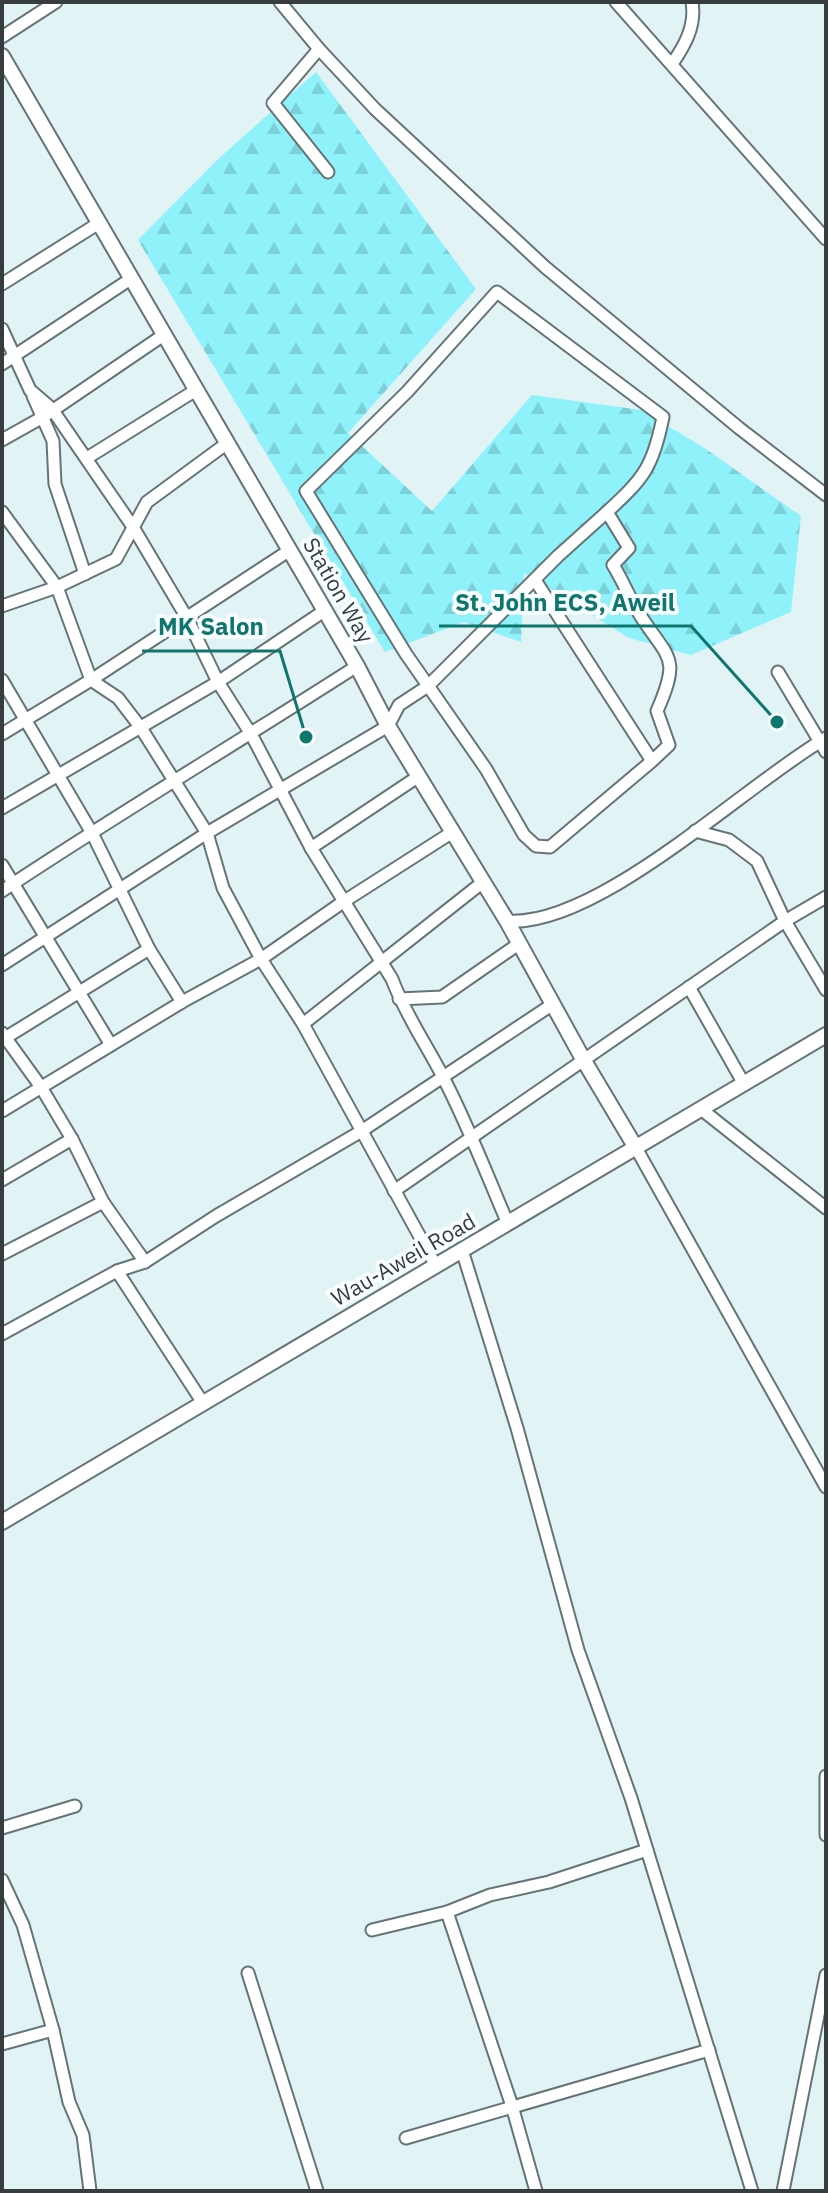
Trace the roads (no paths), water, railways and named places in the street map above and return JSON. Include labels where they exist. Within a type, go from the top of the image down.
[{"type":"main road","name":"Station Way","points":[[2,56],[357,666],[388,726],[520,943],[636,1148]]},
{"type":"main road","name":"Wau-Aweil Road","points":[[2,1522],[826,1035]]},
{"type":"street","points":[[2,37],[56,2]]},
{"type":"street","points":[[280,2],[375,109],[545,267],[739,428],[826,495]]},
{"type":"street","points":[[616,2],[826,239]]},
{"type":"street","points":[[672,64],[686,43],[694,13],[692,2]]},
{"type":"street","points":[[319,49],[273,103],[328,172]]},
{"type":"street","points":[[2,284],[99,223]]},
{"type":"street","points":[[2,364],[132,278]]},
{"type":"street","points":[[2,965],[207,833],[388,726],[399,705],[428,686],[535,580],[607,512],[637,484],[656,453],[663,417],[497,292],[407,392],[306,491],[428,686],[486,769],[524,835],[536,846],[550,847],[669,745],[657,711],[671,679],[668,653],[639,614],[613,565],[629,548],[607,512]]},
{"type":"street","points":[[2,329],[30,390],[87,458],[133,527],[187,618],[218,682],[251,734],[311,848],[381,962],[443,1076],[508,1224]]},
{"type":"street","points":[[2,440],[48,413],[165,334]]},
{"type":"street","points":[[87,458],[196,390]]},
{"type":"street","points":[[48,413],[55,484],[85,574]]},
{"type":"street","points":[[2,606],[57,587],[116,559],[147,502],[226,444]]},
{"type":"street","points":[[2,512],[57,587],[91,680],[118,698],[141,728],[207,833],[223,888],[261,959],[303,1024],[436,1266]]},
{"type":"street","points":[[2,734],[91,680],[290,550]]},
{"type":"street","points":[[535,580],[652,761]]},
{"type":"street","points":[[2,808],[218,682],[324,611]]},
{"type":"street","points":[[2,891],[172,780],[357,666]]},
{"type":"street","points":[[507,921],[518,922],[568,910],[633,874],[824,744],[778,672]]},
{"type":"street","points":[[2,680],[92,833],[149,949],[182,1002]]},
{"type":"street","points":[[311,848],[419,776]]},
{"type":"street","points":[[695,831],[729,840],[757,861],[785,921],[826,990]]},
{"type":"street","points":[[2,1111],[182,1002],[261,959],[451,833]]},
{"type":"street","points":[[2,865],[111,1045]]},
{"type":"street","points":[[303,1024],[483,882]]},
{"type":"street","points":[[394,1191],[785,921],[826,897]]},
{"type":"street","points":[[399,999],[442,997],[520,943]]},
{"type":"street","points":[[145,1262],[103,1202],[72,1139],[41,1087],[3,1035],[149,949]]},
{"type":"street","points":[[689,987],[744,1084]]},
{"type":"street","points":[[2,1334],[117,1271],[145,1262],[216,1216],[360,1132],[553,1004]]},
{"type":"street","points":[[701,1109],[826,1208]]},
{"type":"street","points":[[2,1180],[72,1139]]},
{"type":"street","points":[[636,1148],[826,1487]]},
{"type":"street","points":[[2,1254],[103,1202]]},
{"type":"street","points":[[462,1250],[517,1428],[578,1650],[647,1850],[752,2191]]},
{"type":"street","points":[[117,1271],[203,1403]]},
{"type":"street","points":[[826,1776],[826,1835]]},
{"type":"street","points":[[2,1828],[75,1806]]},
{"type":"street","points":[[372,1930],[447,1912],[490,1895],[549,1882],[647,1850]]},
{"type":"street","points":[[2,1880],[23,1925],[53,2030],[69,2102],[83,2135],[90,2191]]},
{"type":"street","points":[[447,1912],[512,2106],[536,2191]]},
{"type":"street","points":[[248,1973],[317,2191]]},
{"type":"street","points":[[783,2191],[826,1975]]},
{"type":"street","points":[[2,2044],[53,2030]]},
{"type":"street","points":[[406,2138],[709,2050]]},
{"type":"place","name":"St. John ECS, Aweil","points":[[777,722]]},
{"type":"place","name":"MK Salon","points":[[306,737]]}]
